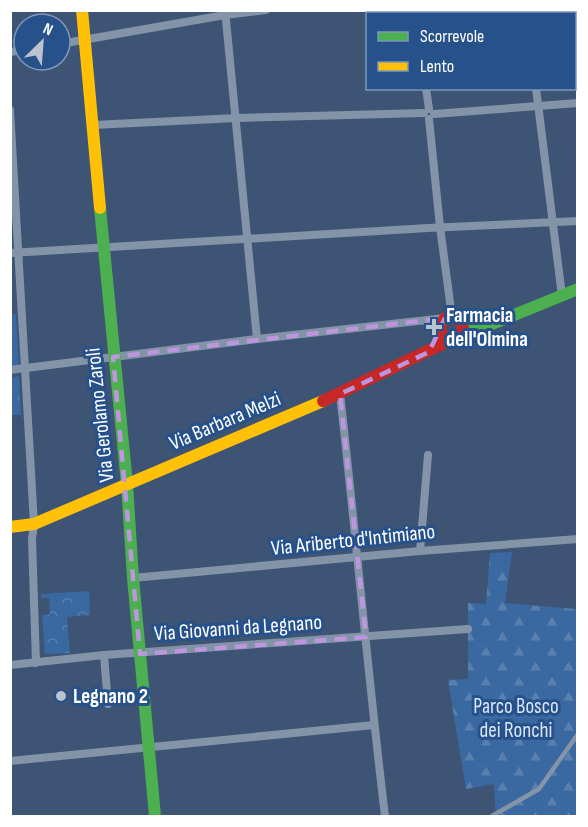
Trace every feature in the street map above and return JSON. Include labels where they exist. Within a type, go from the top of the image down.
[{"type":"street","name":"Via Gerolamo Zaroli","points":[[82,10],[113,357],[127,484],[147,747],[155,816]]},
{"type":"street","points":[[72,42],[225,13],[266,10]]},
{"type":"street","points":[[225,13],[257,339]]},
{"type":"street","points":[[426,90],[449,318]]},
{"type":"street","points":[[536,90],[562,296]]},
{"type":"street","points":[[93,125],[237,118],[429,114],[578,103]]},
{"type":"street","points":[[10,110],[15,253],[34,525],[32,539],[36,663]]},
{"type":"street","points":[[15,253],[440,227],[578,221]]},
{"type":"street","points":[[10,370],[449,318],[458,319],[463,328],[487,326],[578,289]]},
{"type":"street","points":[[429,352],[438,341],[440,324],[449,318]]},
{"type":"street","name":"Via Barbara Melzi","points":[[10,527],[34,525],[340,394],[459,337],[463,328]]},
{"type":"street","points":[[440,330],[444,337],[450,340]]},
{"type":"street","points":[[340,394],[359,558],[374,725],[386,816]]},
{"type":"street","points":[[420,551],[428,455]]},
{"type":"street","name":"Via Ariberto d'Intimiano","points":[[133,578],[420,551],[578,539]]},
{"type":"street","name":"Via Giovanni da Legnano","points":[[10,665],[105,655],[468,629]]},
{"type":"street","points":[[105,655],[108,704]]},
{"type":"street","points":[[13,759],[374,725]]},
{"type":"lane","points":[[492,816],[539,789],[578,734]]},
{"type":"highlighted area","points":[[445,318],[429,352],[340,394],[366,637],[140,654],[113,357]]},
{"type":"green space","points":[[11,314],[16,314],[19,367],[11,368]]},
{"type":"green space","points":[[19,376],[21,415],[11,415],[11,377]]},
{"type":"green space","name":"Parco Bosco dei Ronchi","points":[[512,552],[505,603],[576,609],[577,601],[577,816],[496,816],[494,784],[466,789],[448,680],[468,679],[468,603],[486,604],[490,553]]},
{"type":"green space","points":[[89,591],[90,615],[67,617],[70,653],[45,654],[42,615],[50,614],[49,598],[41,598],[41,594]]},
{"type":"traffic: fast","points":[[100,208],[127,484],[133,578],[155,816]]},
{"type":"traffic: fast","points":[[463,328],[487,326],[578,289]]},
{"type":"traffic: slow","points":[[82,10],[100,208]]},
{"type":"traffic: slow","points":[[10,527],[34,524],[323,401]]},
{"type":"traffic: jam","points":[[323,401],[461,335],[463,328],[461,322],[452,317],[445,318],[440,327],[441,334],[450,340]]},
{"type":"place","name":"Farmacia dell'Olmina","points":[[434,327]]},
{"type":"place","name":"Legnano 2","points":[[61,696]]}]
